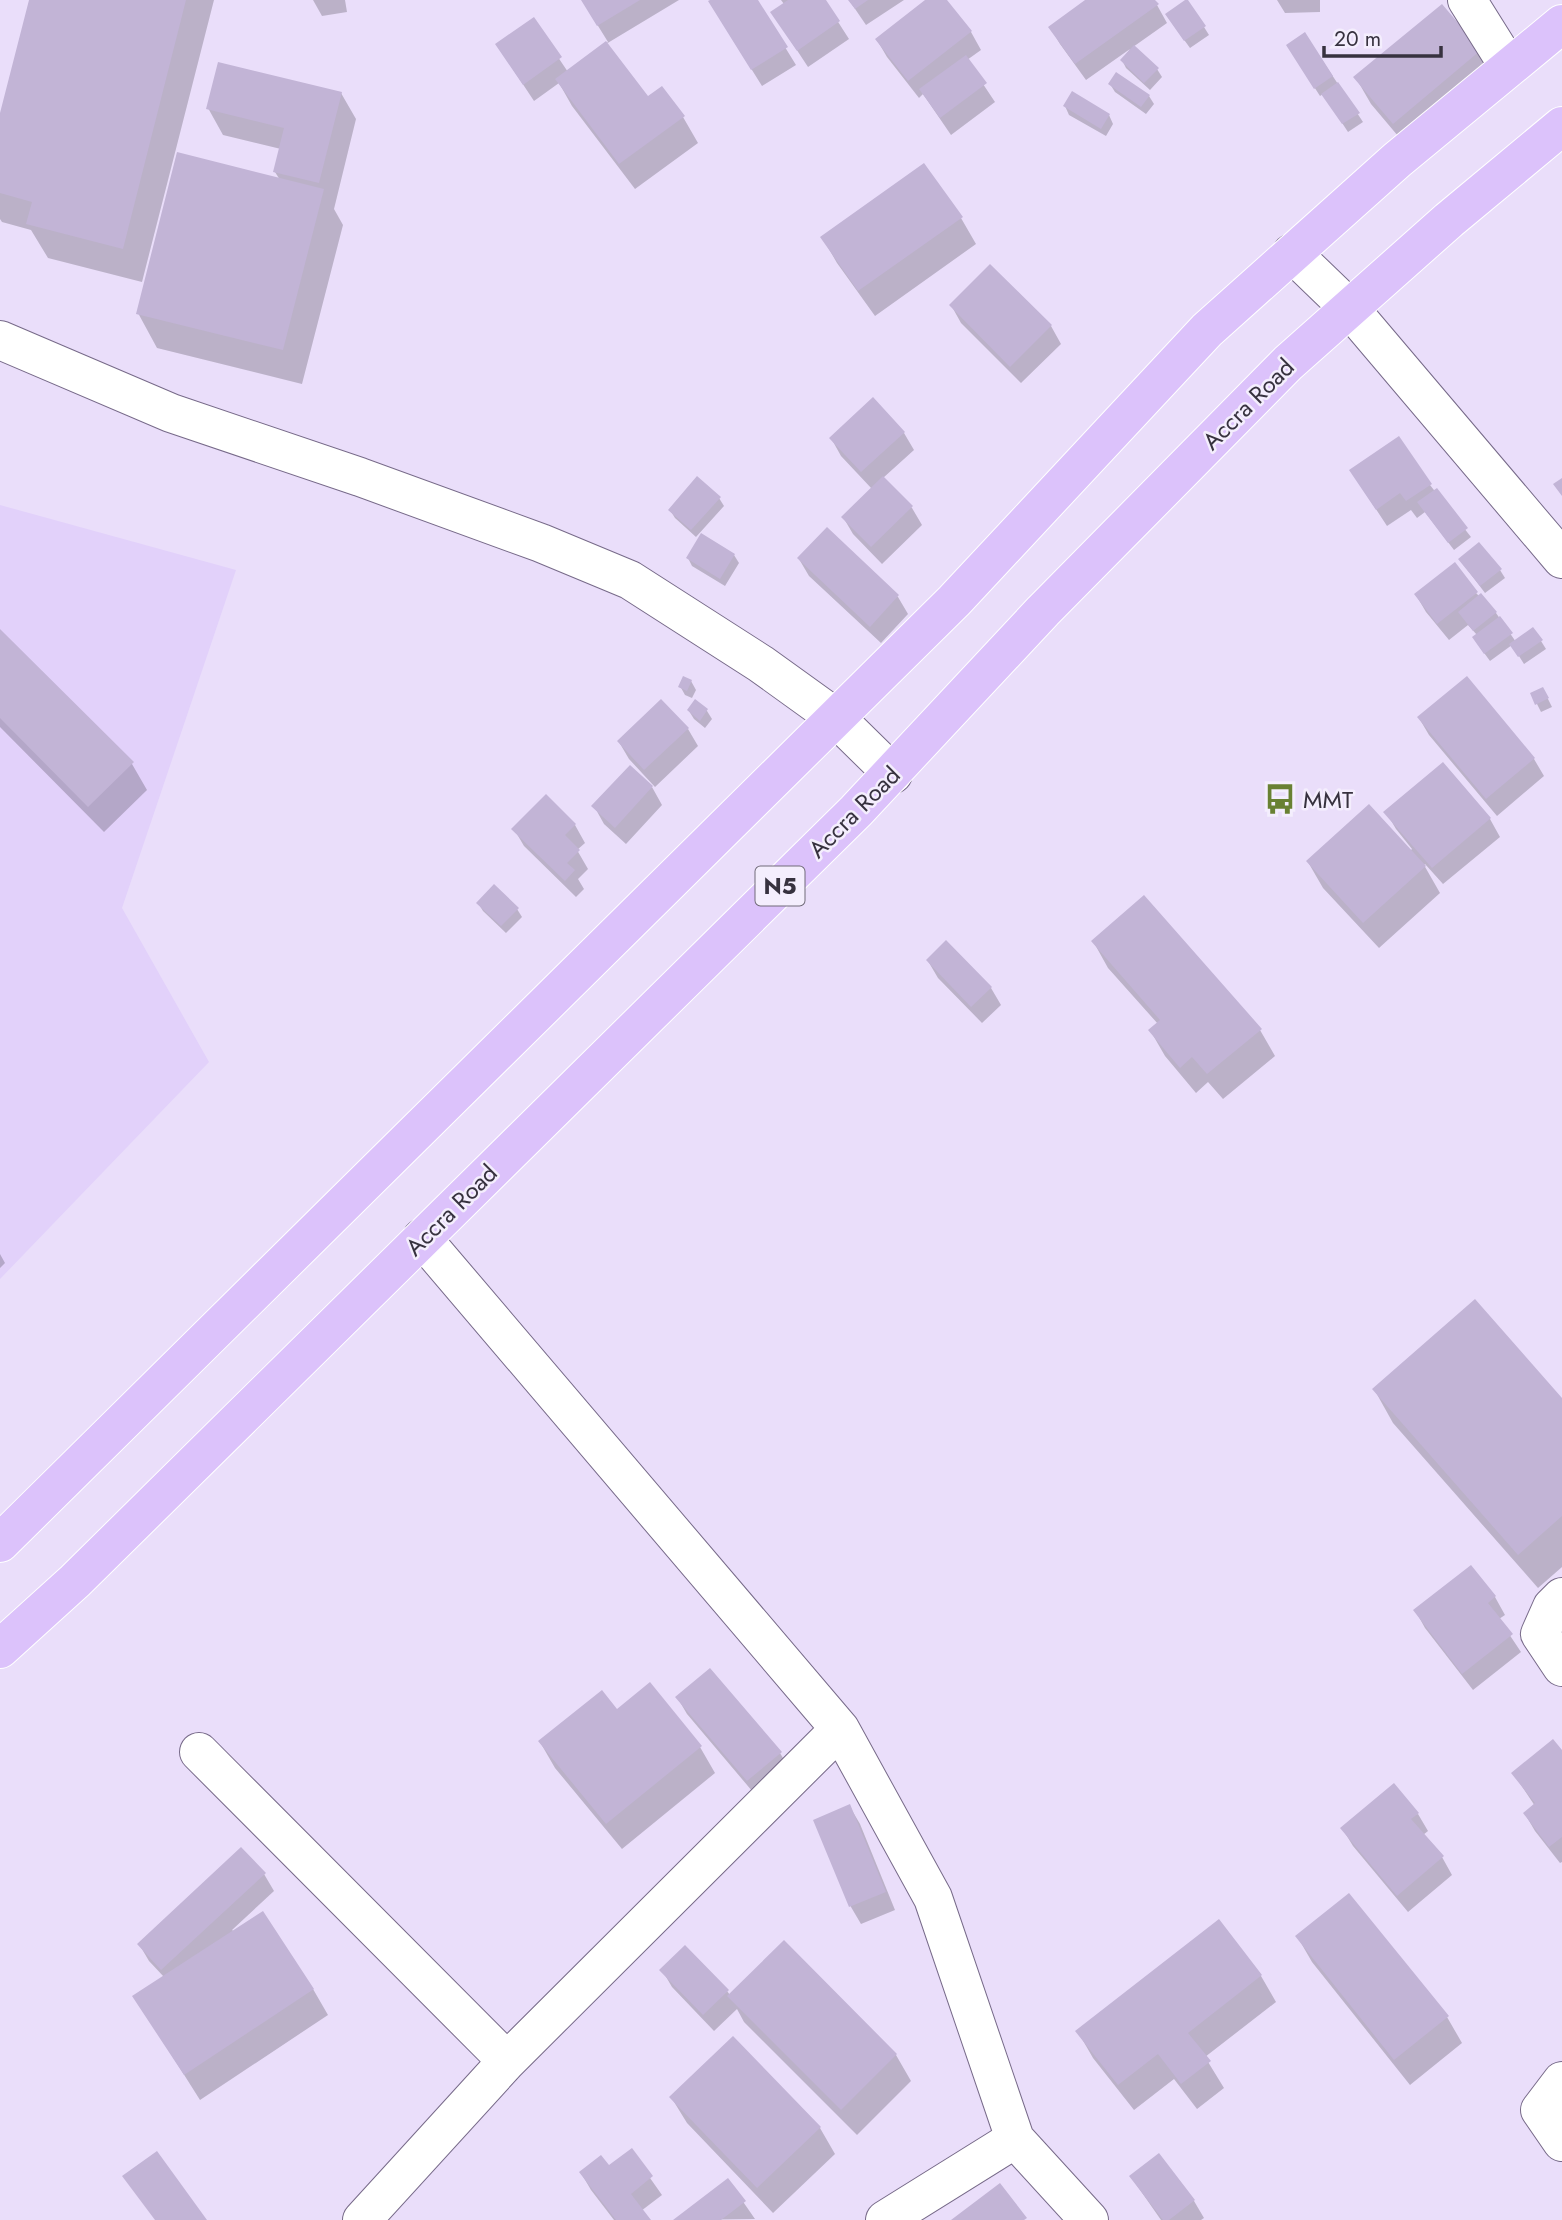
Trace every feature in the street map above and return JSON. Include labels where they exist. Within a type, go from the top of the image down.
[{"type":"main road","points":[[0,1543],[954,601],[1207,330],[1397,160],[1562,23]]},
{"type":"main road","name":"Accra Road","points":[[0,1649],[75,1581],[893,774],[1043,611],[1288,363],[1449,220],[1562,126]]},
{"type":"street","points":[[1467,0],[1509,67]]},
{"type":"street","points":[[1292,253],[1350,309],[1562,559]]},
{"type":"street","points":[[0,340],[172,413],[360,477],[541,543],[630,580],[761,664],[836,718],[893,774]]},
{"type":"street","points":[[422,1238],[840,1729],[933,1898],[1015,2139],[1089,2220]]},
{"type":"street","points":[[1562,1597],[1552,1607],[1541,1634],[1562,1667]]},
{"type":"street","points":[[362,2220],[507,2061],[840,1729]]},
{"type":"street","points":[[199,1752],[507,2061]]},
{"type":"street","points":[[1562,2081],[1540,2110],[1562,2142]]},
{"type":"street","points":[[885,2220],[1015,2139]]},
{"type":"shaded area","points":[[0,505],[236,570],[122,908],[209,1062],[0,1279]]},
{"type":"building","points":[[29,0],[186,0],[123,249],[26,224],[32,202],[0,193],[0,113]]},
{"type":"building","points":[[581,0],[640,0],[597,26]]},
{"type":"building","points":[[758,0],[788,47],[751,70],[708,1]]},
{"type":"building","points":[[788,0],[826,0],[840,21],[797,51],[770,12]]},
{"type":"building","points":[[848,0],[868,0],[855,9]]},
{"type":"building","points":[[925,0],[947,0],[972,31],[908,81],[875,39]]},
{"type":"building","points":[[1085,0],[1155,0],[1159,4],[1075,64],[1048,27]]},
{"type":"building","points":[[1188,0],[1206,26],[1184,41],[1165,14]]},
{"type":"building","points":[[1442,4],[1481,50],[1393,124],[1353,77]]},
{"type":"building","points":[[534,17],[562,57],[523,85],[495,44]]},
{"type":"building","points":[[1305,32],[1333,76],[1314,89],[1286,45]]},
{"type":"building","points":[[606,41],[648,96],[662,86],[685,116],[619,164],[555,79]]},
{"type":"building","points":[[1134,45],[1159,68],[1144,83],[1120,60]]},
{"type":"building","points":[[966,55],[987,83],[940,118],[919,89]]},
{"type":"building","points":[[218,62],[342,92],[319,183],[273,172],[284,128],[206,109]]},
{"type":"building","points":[[1116,72],[1150,95],[1141,107],[1108,84]]},
{"type":"building","points":[[1338,82],[1360,113],[1342,124],[1321,94]]},
{"type":"building","points":[[1072,91],[1110,114],[1101,129],[1063,106]]},
{"type":"building","points":[[177,152],[324,189],[283,350],[136,314]]},
{"type":"building","points":[[924,163],[963,217],[858,291],[820,237]]},
{"type":"building","points":[[990,264],[1052,325],[1010,367],[949,305]]},
{"type":"building","points":[[873,397],[905,432],[861,472],[829,438]]},
{"type":"building","points":[[1399,436],[1432,484],[1406,501],[1400,493],[1376,510],[1349,470]]},
{"type":"building","points":[[697,476],[721,497],[691,530],[668,510]]},
{"type":"building","points":[[883,476],[913,506],[871,547],[841,517]]},
{"type":"building","points":[[1562,478],[1562,496],[1553,484]]},
{"type":"building","points":[[1437,488],[1468,528],[1448,543],[1417,502]]},
{"type":"building","points":[[827,527],[899,595],[870,627],[797,558]]},
{"type":"building","points":[[701,533],[735,554],[720,579],[686,558]]},
{"type":"building","points":[[1479,542],[1502,569],[1480,586],[1458,559]]},
{"type":"building","points":[[1455,562],[1478,592],[1437,624],[1414,594]]},
{"type":"building","points":[[1481,593],[1497,612],[1473,631],[1458,612]]},
{"type":"building","points":[[1500,616],[1513,633],[1484,654],[1472,637]]},
{"type":"building","points":[[1533,627],[1543,640],[1518,657],[1509,644]]},
{"type":"building","points":[[0,629],[134,762],[88,807],[0,718]]},
{"type":"building","points":[[683,676],[692,680],[687,691],[678,687]]},
{"type":"building","points":[[1467,676],[1535,758],[1486,799],[1417,717]]},
{"type":"building","points":[[1543,687],[1549,698],[1535,705],[1530,693]]},
{"type":"building","points":[[661,699],[689,728],[644,770],[617,741]]},
{"type":"building","points":[[695,699],[708,709],[700,721],[687,710]]},
{"type":"building","points":[[1443,762],[1491,818],[1432,868],[1383,812]]},
{"type":"building","points":[[630,765],[653,786],[615,828],[591,806]]},
{"type":"building","points":[[546,794],[576,824],[565,835],[580,850],[567,863],[575,870],[565,881],[511,829]]},
{"type":"building","points":[[1369,804],[1426,866],[1363,923],[1306,861]]},
{"type":"building","points":[[494,884],[519,908],[501,926],[476,903]]},
{"type":"building","points":[[1144,895],[1262,1029],[1207,1074],[1192,1057],[1180,1068],[1148,1030],[1160,1020],[1091,941]]},
{"type":"building","points":[[946,940],[992,987],[971,1007],[926,960]]},
{"type":"building","points":[[1475,1299],[1562,1398],[1562,1516],[1518,1555],[1372,1389]]},
{"type":"building","points":[[1471,1565],[1496,1596],[1488,1603],[1513,1634],[1462,1674],[1413,1610]]},
{"type":"building","points":[[710,1668],[782,1752],[747,1781],[675,1697]]},
{"type":"building","points":[[650,1682],[702,1746],[606,1824],[538,1741],[602,1690],[617,1709]]},
{"type":"building","points":[[1553,1739],[1562,1750],[1562,1837],[1549,1847],[1523,1813],[1535,1803],[1511,1773]]},
{"type":"building","points":[[1394,1783],[1419,1813],[1411,1819],[1444,1856],[1397,1896],[1340,1828]]},
{"type":"building","points":[[850,1804],[886,1892],[849,1907],[813,1820]]},
{"type":"building","points":[[241,1847],[266,1873],[161,1970],[137,1944]]},
{"type":"building","points":[[1349,1893],[1449,2016],[1394,2060],[1295,1936]]},
{"type":"building","points":[[263,1911],[314,1989],[184,2075],[132,1996]]},
{"type":"building","points":[[1219,1919],[1262,1975],[1188,2033],[1211,2061],[1181,2084],[1158,2054],[1118,2085],[1075,2031]]},
{"type":"building","points":[[784,1940],[897,2054],[841,2110],[727,1996]]},
{"type":"building","points":[[685,1945],[729,1990],[703,2015],[659,1970]]},
{"type":"building","points":[[733,2036],[821,2127],[757,2188],[669,2097]]},
{"type":"building","points":[[632,2148],[653,2176],[631,2194],[651,2220],[616,2220],[579,2172],[601,2155],[609,2165]]},
{"type":"building","points":[[157,2151],[207,2220],[155,2220],[122,2176]]},
{"type":"building","points":[[1159,2153],[1195,2200],[1169,2220],[1163,2220],[1129,2176]]},
{"type":"building","points":[[728,2178],[746,2201],[721,2220],[673,2220]]},
{"type":"building","points":[[1000,2183],[1027,2218],[951,2220]]},
{"type":"place","name":"MMT","points":[[1280,799]]}]
